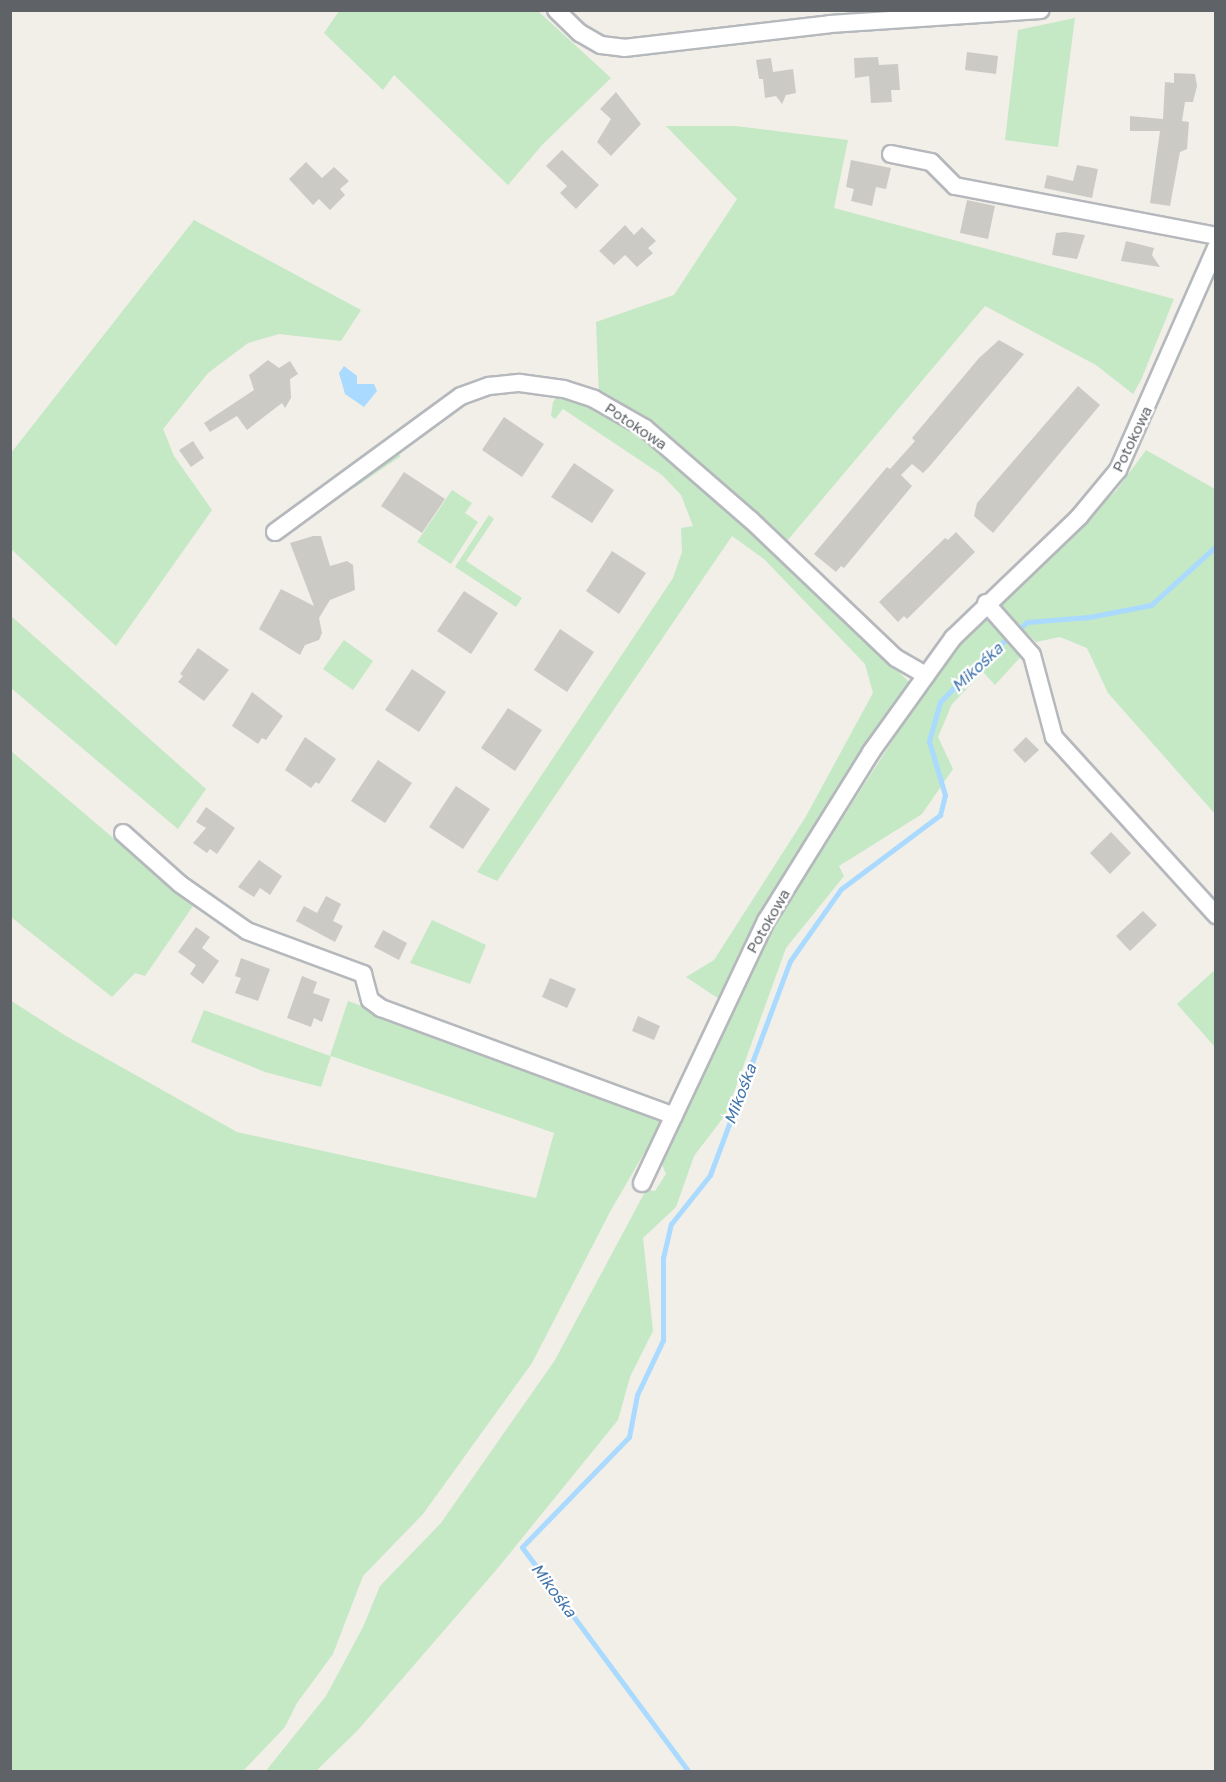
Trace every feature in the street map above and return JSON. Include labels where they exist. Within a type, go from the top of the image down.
[{"type":"street","points":[[556,10],[580,33],[601,45],[624,48],[830,24],[1041,10]]},
{"type":"street","points":[[891,154],[931,162],[955,186],[1215,236]]},
{"type":"street","name":"Potokowa","points":[[642,1183],[766,921],[924,674],[986,603],[1079,517],[1118,470],[1215,248]]},
{"type":"street","name":"Potokowa","points":[[275,532],[461,396],[489,386],[520,382],[564,389],[603,403],[645,428],[751,520],[896,657],[924,674]]},
{"type":"street","points":[[986,603],[1032,655],[1054,737],[1215,915]]},
{"type":"street","points":[[123,833],[180,884],[247,931],[363,974],[370,1000],[381,1008],[674,1116]]},
{"type":"green space","points":[[339,11],[538,11],[611,78],[542,145],[508,185],[394,75],[383,90],[324,33]]},
{"type":"green space","points":[[1075,18],[1058,147],[1005,140],[1018,30]]},
{"type":"green space","points":[[666,126],[735,126],[848,140],[834,208],[1174,299],[1141,380],[1133,394],[1096,365],[985,306],[787,541],[780,539],[677,444],[599,395],[596,322],[674,295],[737,199]]},
{"type":"green space","points":[[194,220],[361,310],[341,341],[279,334],[248,343],[208,373],[163,429],[174,456],[212,510],[116,646],[11,549],[11,453]]},
{"type":"green space","points":[[559,393],[631,427],[728,508],[910,683],[797,857],[719,999],[686,977],[714,960],[805,818],[873,693],[865,664],[764,559],[732,536],[497,881],[477,872],[673,578],[682,552],[681,528],[693,526],[681,495],[662,475],[563,409],[555,419],[551,416],[553,402]]},
{"type":"green space","points":[[391,450],[401,456],[354,488],[355,480]]},
{"type":"green space","points":[[1146,450],[1215,489],[1215,814],[1108,693],[1087,648],[1060,637],[1036,642],[999,608],[1047,553],[1116,491]]},
{"type":"green space","points":[[452,490],[472,503],[465,513],[478,522],[451,564],[417,542]]},
{"type":"green space","points":[[489,515],[494,519],[466,561],[522,598],[516,607],[455,567]]},
{"type":"green space","points":[[10,615],[206,789],[178,829],[11,688]]},
{"type":"green space","points":[[988,616],[1025,652],[995,685],[983,672],[952,704],[938,737],[953,769],[922,814],[839,866],[844,876],[786,948],[726,1114],[694,1156],[676,1207],[643,1238],[653,1331],[630,1377],[618,1420],[497,1569],[358,1730],[316,1771],[265,1772],[326,1696],[363,1627],[380,1586],[441,1523],[555,1360],[646,1190],[655,1191],[666,1174],[660,1160],[779,917],[945,659]]},
{"type":"green space","points":[[344,640],[373,661],[353,690],[323,669]]},
{"type":"green space","points":[[11,751],[193,906],[145,976],[135,973],[112,997],[11,917]]},
{"type":"green space","points":[[432,920],[486,945],[470,984],[410,963]]},
{"type":"green space","points":[[1215,970],[1215,1047],[1177,1004]]},
{"type":"green space","points":[[10,1000],[66,1036],[237,1132],[536,1198],[554,1133],[331,1056],[321,1087],[265,1072],[191,1042],[204,1010],[330,1056],[348,1001],[664,1119],[611,1210],[532,1363],[423,1514],[363,1576],[333,1654],[297,1703],[285,1727],[243,1771],[11,1771]]},
{"type":"water","points":[[344,366],[357,376],[357,384],[374,384],[377,391],[364,407],[345,394],[339,373]]},
{"type":"building","points":[[967,52],[998,56],[996,74],[965,70]]},
{"type":"building","points":[[878,57],[879,65],[898,64],[900,90],[891,90],[892,102],[871,103],[869,76],[855,78],[854,58]]},
{"type":"building","points":[[771,58],[773,72],[793,69],[796,93],[786,95],[782,104],[776,96],[765,98],[763,79],[759,79],[756,60]]},
{"type":"building","points":[[1174,73],[1195,74],[1197,86],[1193,102],[1185,102],[1182,121],[1189,122],[1187,149],[1180,152],[1170,206],[1150,203],[1160,131],[1130,131],[1130,116],[1163,119],[1165,82],[1174,83]]},
{"type":"building","points":[[616,92],[641,124],[611,156],[597,142],[611,119],[600,109]]},
{"type":"building","points":[[562,150],[599,185],[576,209],[560,193],[567,186],[546,166]]},
{"type":"building","points":[[851,160],[891,168],[886,189],[876,187],[872,206],[851,201],[854,189],[846,187]]},
{"type":"building","points":[[306,162],[322,178],[334,167],[349,181],[340,189],[345,195],[330,210],[319,199],[313,205],[289,179]]},
{"type":"building","points":[[1077,165],[1098,169],[1092,198],[1044,188],[1047,175],[1073,181]]},
{"type":"building","points":[[967,200],[995,206],[988,239],[960,233]]},
{"type":"building","points":[[625,225],[634,235],[642,227],[656,241],[648,248],[653,253],[637,267],[625,255],[614,265],[599,251]]},
{"type":"building","points":[[1056,233],[1085,235],[1077,259],[1052,255]]},
{"type":"building","points":[[1126,241],[1154,248],[1152,255],[1160,267],[1121,261]]},
{"type":"building","points":[[999,340],[1024,354],[923,473],[912,464],[901,475],[912,486],[844,568],[841,566],[836,572],[814,554],[887,467],[890,469],[915,441],[912,438],[979,358]]},
{"type":"building","points":[[268,360],[279,368],[290,361],[298,374],[290,379],[291,398],[285,408],[282,403],[247,430],[237,416],[210,432],[204,423],[254,390],[249,375]]},
{"type":"building","points":[[1078,386],[1100,405],[993,533],[974,516],[977,503]]},
{"type":"building","points":[[504,417],[544,444],[522,477],[482,450]]},
{"type":"building","points":[[193,441],[204,458],[191,467],[179,450]]},
{"type":"building","points":[[574,463],[614,490],[592,523],[551,497]]},
{"type":"building","points":[[404,472],[445,499],[422,533],[381,506]]},
{"type":"building","points":[[956,532],[975,552],[907,619],[904,616],[898,622],[879,602],[945,538],[948,540]]},
{"type":"building","points":[[321,536],[330,566],[347,561],[353,565],[355,590],[330,600],[319,618],[322,633],[319,640],[305,645],[300,655],[259,629],[281,589],[314,606],[290,543]]},
{"type":"building","points":[[612,551],[646,573],[619,614],[586,591]]},
{"type":"building","points":[[464,591],[498,613],[471,654],[437,631]]},
{"type":"building","points":[[560,629],[594,652],[567,692],[534,670]]},
{"type":"building","points":[[198,648],[229,670],[204,701],[178,682],[183,676],[180,674]]},
{"type":"building","points":[[412,669],[446,692],[419,732],[385,710]]},
{"type":"building","points":[[252,692],[283,716],[266,740],[262,738],[258,744],[232,726]]},
{"type":"building","points":[[508,708],[542,730],[515,771],[481,748]]},
{"type":"building","points":[[305,737],[336,759],[319,784],[316,782],[311,788],[285,770]]},
{"type":"building","points":[[1026,737],[1039,750],[1025,763],[1013,750]]},
{"type":"building","points":[[378,760],[412,783],[385,823],[351,801]]},
{"type":"building","points":[[456,786],[490,809],[463,849],[429,827]]},
{"type":"building","points":[[206,807],[235,828],[217,854],[210,849],[207,853],[193,843],[206,828],[196,822]]},
{"type":"building","points":[[1111,832],[1131,853],[1110,874],[1090,853]]},
{"type":"building","points":[[259,860],[282,876],[270,895],[260,888],[254,897],[238,887]]},
{"type":"building","points":[[326,896],[341,904],[333,921],[343,926],[335,942],[296,921],[304,906],[317,913]]},
{"type":"building","points":[[1143,911],[1157,925],[1130,951],[1116,936]]},
{"type":"building","points":[[196,927],[210,937],[202,948],[219,961],[203,984],[190,974],[196,965],[178,952]]},
{"type":"building","points":[[383,930],[407,943],[399,960],[374,947]]},
{"type":"building","points":[[241,958],[270,969],[258,1001],[235,993],[241,978],[235,976]]},
{"type":"building","points":[[302,976],[317,982],[313,993],[330,999],[322,1022],[314,1018],[311,1027],[287,1018]]},
{"type":"building","points":[[550,978],[576,989],[567,1008],[542,997]]},
{"type":"building","points":[[638,1016],[660,1026],[654,1040],[632,1031]]},
{"type":"waterway","name":"Mikośka","points":[[689,1772],[522,1547],[629,1437],[637,1395],[663,1340],[663,1258],[671,1224],[710,1175],[790,961],[841,889],[940,815],[945,795],[929,741],[940,702],[977,664],[1027,622],[1089,617],[1151,605],[1216,546]]}]
